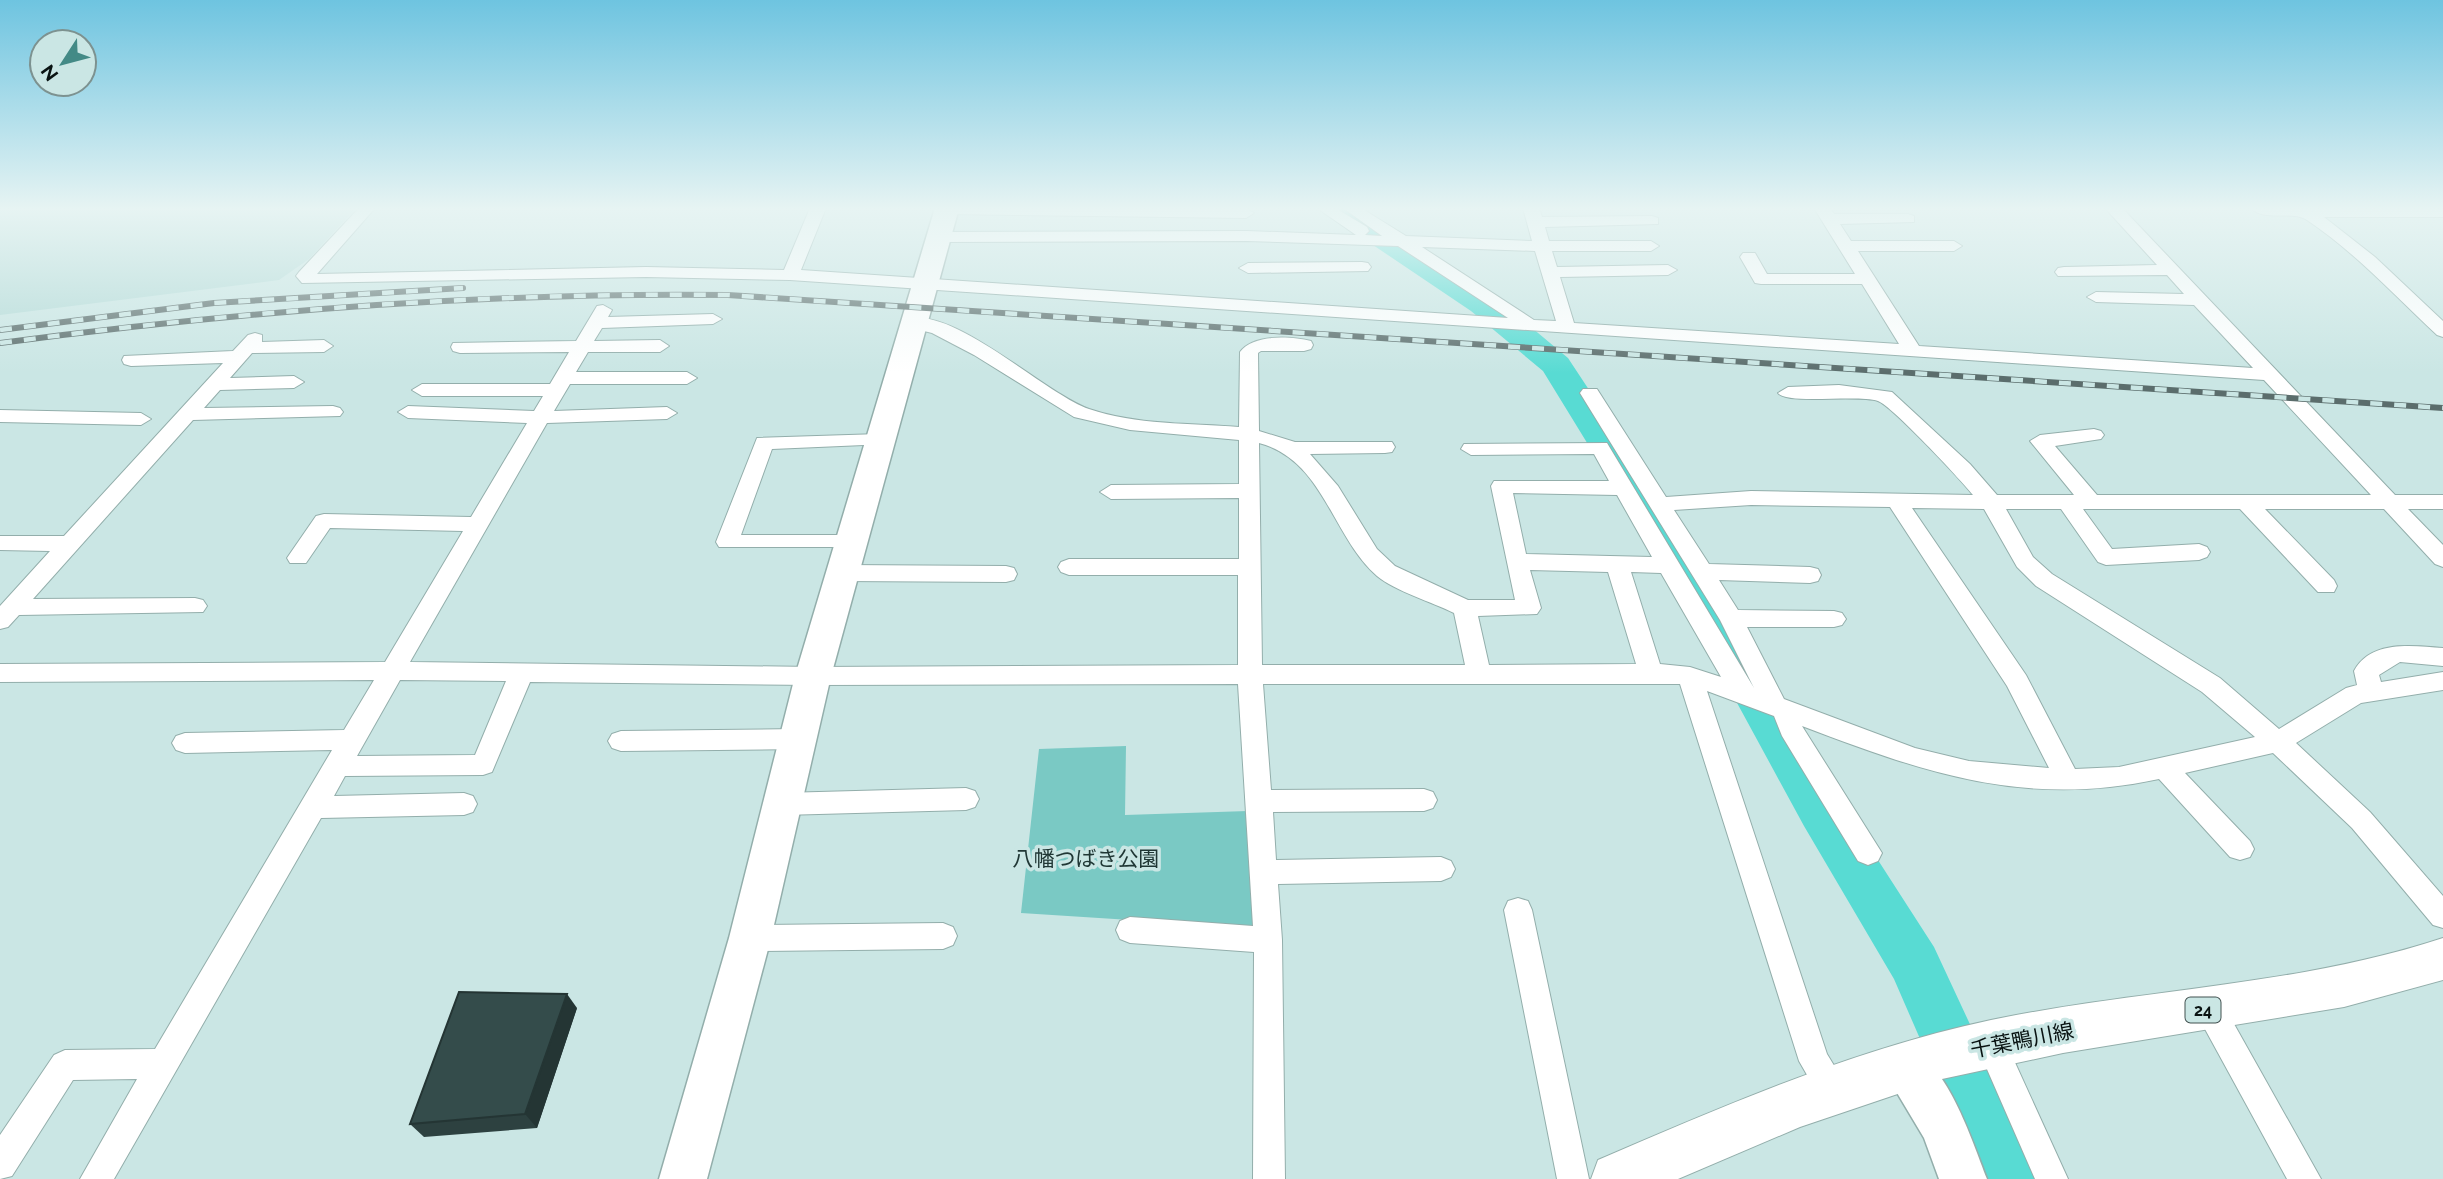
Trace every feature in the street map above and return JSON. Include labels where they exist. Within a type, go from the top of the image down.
[{"type":"main road","name":"千葉鴨川線","points":[[1617,1179],[1746,1122],[1833,1090],[1955,1053],[2379,980],[2438,967]]},
{"type":"street","points":[[317,263],[305,276],[308,279],[646,272],[790,275],[924,285],[1249,287],[1567,329],[2268,375]]},
{"type":"street","points":[[790,275],[795,263]]},
{"type":"street","points":[[683,1179],[750,939],[813,676],[931,263]]},
{"type":"street","points":[[1248,263],[1249,287]]},
{"type":"street","points":[[1410,263],[1502,322]]},
{"type":"street","points":[[1437,263],[1531,325]]},
{"type":"street","points":[[1548,263],[1567,329]]},
{"type":"street","points":[[1752,263],[1761,279],[1867,279]]},
{"type":"street","points":[[1857,263],[1912,350]]},
{"type":"street","points":[[2164,263],[2443,559]]},
{"type":"street","points":[[2371,263],[2443,331]]},
{"type":"street","points":[[1249,287],[1362,267]]},
{"type":"street","points":[[1550,272],[1668,270]]},
{"type":"street","points":[[2064,272],[2171,270]]},
{"type":"street","points":[[2096,297],[2198,300]]},
{"type":"street","points":[[96,1179],[543,417],[599,316],[713,319]]},
{"type":"street","points":[[914,323],[938,329],[981,351],[1081,413],[1130,424],[1248,434],[1290,448],[1299,454],[1331,491],[1369,554],[1387,572],[1465,608],[1529,608],[1501,486],[1623,488]]},
{"type":"street","points":[[1269,1179],[1268,940],[1251,674],[1248,434],[1250,352],[1256,345],[1304,345]]},
{"type":"street","points":[[131,359],[246,348],[324,346]]},
{"type":"street","points":[[460,347],[660,346]]},
{"type":"street","points":[[6,614],[246,348]]},
{"type":"street","points":[[422,390],[687,378]]},
{"type":"street","points":[[214,384],[294,382]]},
{"type":"street","points":[[1788,393],[1839,391],[1885,396],[1963,469],[1991,502],[2025,562],[2044,580],[2211,685],[2278,742],[2361,820],[2443,916]]},
{"type":"street","points":[[1590,393],[1731,618],[1791,729],[1868,853]]},
{"type":"street","points":[[187,414],[333,412]]},
{"type":"street","points":[[408,412],[543,417],[667,413]]},
{"type":"street","points":[[0,416],[141,419]]},
{"type":"street","points":[[2091,502],[2040,441],[2094,435]]},
{"type":"street","points":[[880,440],[764,443],[727,542],[847,558],[1006,574]]},
{"type":"street","points":[[1290,448],[1385,447]]},
{"type":"street","points":[[1471,449],[1600,448],[1746,695]]},
{"type":"street","points":[[1111,492],[1249,491]]},
{"type":"street","points":[[1662,504],[1751,498],[1991,502],[2443,502]]},
{"type":"street","points":[[1895,499],[2017,681],[2068,780]]},
{"type":"street","points":[[2067,502],[2106,556],[2199,552]]},
{"type":"street","points":[[2246,502],[2326,586]]},
{"type":"street","points":[[298,558],[324,521],[480,524]]},
{"type":"street","points":[[0,543],[69,544]]},
{"type":"street","points":[[1517,562],[1668,565]]},
{"type":"street","points":[[1617,563],[1651,673]]},
{"type":"street","points":[[1069,567],[1249,567]]},
{"type":"street","points":[[1703,572],[1810,575]]},
{"type":"street","points":[[6,614],[195,606]]},
{"type":"street","points":[[1465,608],[1479,672]]},
{"type":"street","points":[[1731,618],[1834,619]]},
{"type":"street","points":[[2371,692],[2366,671],[2396,653],[2443,657]]},
{"type":"street","points":[[0,673],[394,671],[813,676],[1651,673],[1690,676],[1912,757],[1969,771],[2068,780],[2119,777],[2278,742],[2355,695],[2443,681]]},
{"type":"street","points":[[339,765],[483,765],[522,673]]},
{"type":"street","points":[[1690,676],[1815,1061],[1833,1090]]},
{"type":"street","points":[[621,741],[798,738]]},
{"type":"street","points":[[185,743],[354,740]]},
{"type":"street","points":[[2164,767],[2240,849]]},
{"type":"street","points":[[782,804],[967,799]]},
{"type":"street","points":[[1259,801],[1424,800]]},
{"type":"street","points":[[315,807],[464,804]]},
{"type":"street","points":[[1263,872],[1441,869]]},
{"type":"street","points":[[1518,911],[1573,1179]]},
{"type":"street","points":[[1130,930],[1268,940]]},
{"type":"street","points":[[750,939],[943,936]]},
{"type":"street","points":[[2209,1009],[2305,1179]]},
{"type":"street","points":[[1955,1053],[1943,1125],[1963,1179]]},
{"type":"street","points":[[1955,1053],[2052,1179]]},
{"type":"street","points":[[0,1164],[65,1065],[164,1064]]},
{"type":"shaded area","points":[[0,263],[303,263],[279,280],[0,315]]},
{"type":"green space","name":"八幡つばき公園","points":[[1126,746],[1125,815],[1248,811],[1255,928],[1021,913],[1039,749]]},
{"type":"building","points":[[459,992],[567,994],[525,1114],[410,1124]]},
{"type":"waterway","points":[[1421,263],[1483,304],[1556,365],[1681,562],[1821,812],[1915,964],[2012,1179]]},
{"type":"railway","points":[[0,330],[214,303],[463,288]]},
{"type":"railway","points":[[0,343],[182,322],[363,306],[545,297],[728,295],[2443,408]]}]
